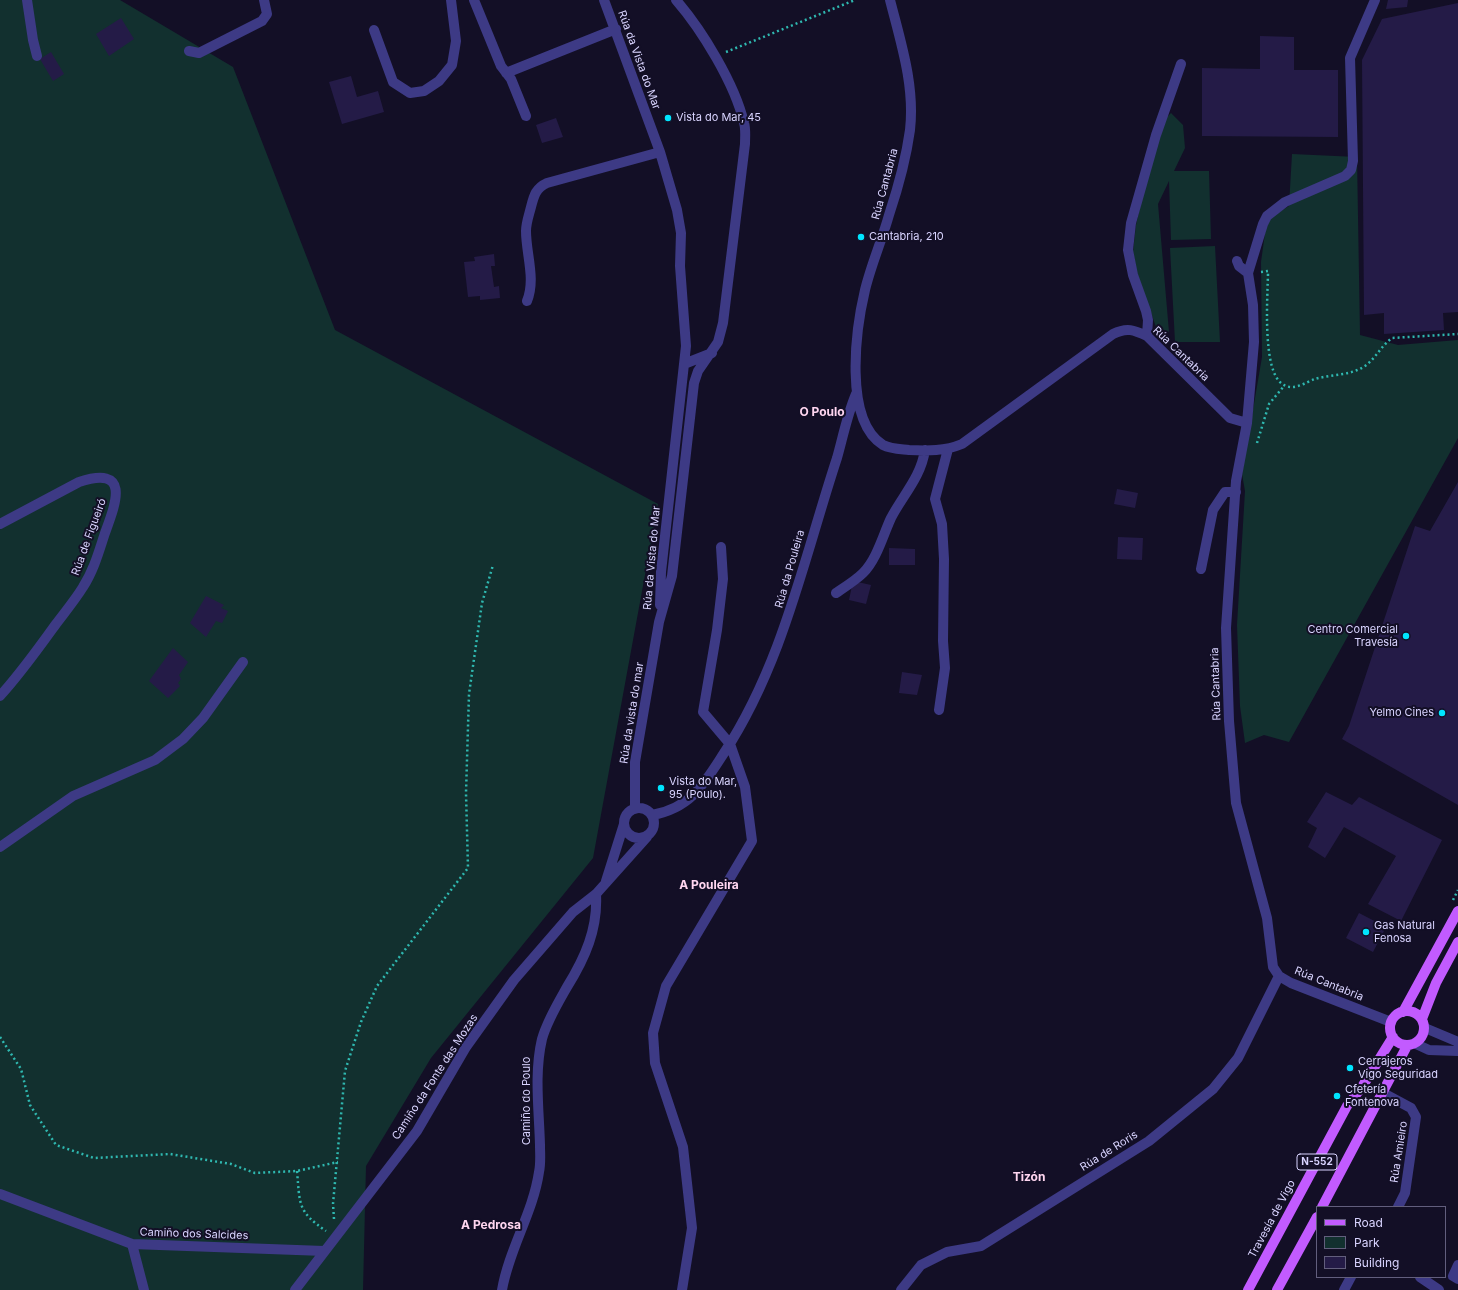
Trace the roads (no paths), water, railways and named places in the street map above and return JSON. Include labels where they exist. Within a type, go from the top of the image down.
[{"type":"main road","points":[[1404,1012],[1458,911]]},
{"type":"main road","name":"N-552","points":[[1323,1206],[1383,1093],[1412,1045],[1422,1037],[1423,1023],[1434,988],[1458,942]]},
{"type":"main road","points":[[1412,1045],[1399,1044],[1392,1037],[1390,1033],[1391,1022],[1396,1015],[1404,1012],[1414,1012],[1423,1023]]},
{"type":"main road","name":"Travesía de Vigo","points":[[1248,1290],[1347,1106],[1362,1087],[1392,1037]]},
{"type":"main road","points":[[1277,1290],[1316,1219]]},
{"type":"street","points":[[27,0],[37,56]]},
{"type":"street","points":[[189,51],[199,53],[262,21],[267,14],[264,0]]},
{"type":"street","points":[[374,30],[392,82],[410,93],[424,91],[438,81],[452,65],[456,41],[451,0]]},
{"type":"street","points":[[474,0],[501,66],[518,92],[526,116]]},
{"type":"street","name":"Rúa da Vista do Mar","points":[[604,0],[616,29],[660,152],[677,210],[681,233],[680,266],[686,332],[684,364],[661,572],[659,622]]},
{"type":"street","name":"Rúa da Vista do Mar","points":[[659,622],[672,576],[694,383],[698,371],[712,353],[718,342],[723,323],[745,144],[745,124],[739,106],[715,56],[695,22],[676,0]]},
{"type":"street","name":"Rúa Cantabria","points":[[890,0],[909,80],[912,107],[908,141],[890,214],[866,289],[858,335],[856,394],[867,428],[883,445],[895,449],[948,450],[962,444],[987,428],[1113,334],[1124,329],[1133,330],[1147,336],[1230,418],[1247,423],[1236,492],[1226,628],[1233,778],[1236,803],[1267,918],[1273,967],[1280,976],[1292,983],[1391,1022]]},
{"type":"street","points":[[1247,423],[1254,342],[1253,305],[1248,273],[1263,224],[1267,216],[1285,202],[1335,181],[1345,176],[1351,170],[1353,161],[1350,58],[1375,0]]},
{"type":"street","points":[[506,73],[616,29]]},
{"type":"street","points":[[1147,336],[1148,320],[1146,310],[1133,275],[1128,250],[1131,223],[1156,136],[1181,64]]},
{"type":"street","points":[[527,301],[531,292],[531,282],[526,229],[532,200],[539,187],[660,152]]},
{"type":"street","points":[[1237,261],[1239,266],[1248,273]]},
{"type":"street","points":[[684,364],[712,353]]},
{"type":"street","name":"Rúa da Pouleira","points":[[652,815],[671,811],[687,801],[707,779],[730,744],[760,689],[783,633],[856,394]]},
{"type":"street","points":[[836,593],[864,572],[871,562],[892,517],[917,476],[923,463],[925,450]]},
{"type":"street","points":[[939,710],[945,668],[943,634],[944,559],[942,524],[935,499],[948,450]]},
{"type":"street","name":"Rúa de Figueiró","points":[[0,524],[79,482],[91,478],[110,480],[115,487],[116,503],[95,564],[84,586],[20,674],[0,696]]},
{"type":"street","points":[[1201,569],[1213,510],[1225,492],[1236,492]]},
{"type":"street","points":[[682,1290],[692,1228],[683,1147],[655,1063],[653,1033],[666,986],[752,841],[745,787],[730,744],[703,712],[717,630],[723,579],[721,547]]},
{"type":"street","name":"Rúa da vista do mar","points":[[635,809],[635,762],[659,622]]},
{"type":"street","points":[[0,847],[73,796],[155,760],[183,739],[203,718],[243,662]]},
{"type":"street","points":[[635,809],[644,809],[652,815],[654,819],[653,829],[647,836],[633,838],[626,831],[624,824],[627,814],[635,809]]},
{"type":"street","name":"Camiño da Fonte das Mozas","points":[[604,884],[612,864],[624,824]]},
{"type":"street","name":"Camiño da Fonte das Mozas","points":[[295,1290],[417,1131],[466,1047],[514,980],[573,912],[596,894],[647,836]]},
{"type":"street","name":"Camiño do Poulo","points":[[502,1290],[505,1274],[533,1202],[540,1170],[538,1078],[539,1052],[543,1037],[559,1001],[580,965],[591,940],[597,913],[596,894]]},
{"type":"street","name":"Rúa de Roris","points":[[901,1290],[922,1266],[946,1252],[981,1246],[1149,1141],[1213,1089],[1238,1058],[1280,976]]},
{"type":"street","points":[[1423,1023],[1458,1042]]},
{"type":"street","points":[[1412,1045],[1429,1050],[1458,1051]]},
{"type":"street","name":"Rúa Amieiro","points":[[1383,1093],[1411,1108],[1416,1117],[1405,1193],[1398,1206]]},
{"type":"street","name":"Camiño dos Salcides","points":[[0,1194],[132,1244],[324,1251]]},
{"type":"street","points":[[132,1244],[144,1290]]},
{"type":"street","points":[[1458,1265],[1453,1276],[1458,1279]]},
{"type":"street","points":[[1344,1290],[1350,1278]]},
{"type":"street","points":[[1421,1278],[1439,1290]]},
{"type":"place","name":"Vista do Mar, 45","points":[[668,118]]},
{"type":"place","name":"Cantabria, 210","points":[[861,237]]},
{"type":"place","name":"Centro Comercial Travesía","points":[[1406,636]]},
{"type":"place","name":"Yelmo Cines","points":[[1442,713]]},
{"type":"place","name":"Vista do Mar, 95 (Poulo).","points":[[661,788]]},
{"type":"place","name":"Gas Natural Fenosa","points":[[1366,932]]},
{"type":"place","name":"Cerrajeros Vigo Seguridad","points":[[1350,1068]]},
{"type":"place","name":"Cfetería Fontenova","points":[[1337,1096]]},
{"type":"district","name":"O Poulo","points":[[822,412]]},
{"type":"district","name":"A Pouleira","points":[[709,885]]},
{"type":"district","name":"Tizón","points":[[1029,1177]]},
{"type":"district","name":"A Pedrosa","points":[[491,1225]]}]
